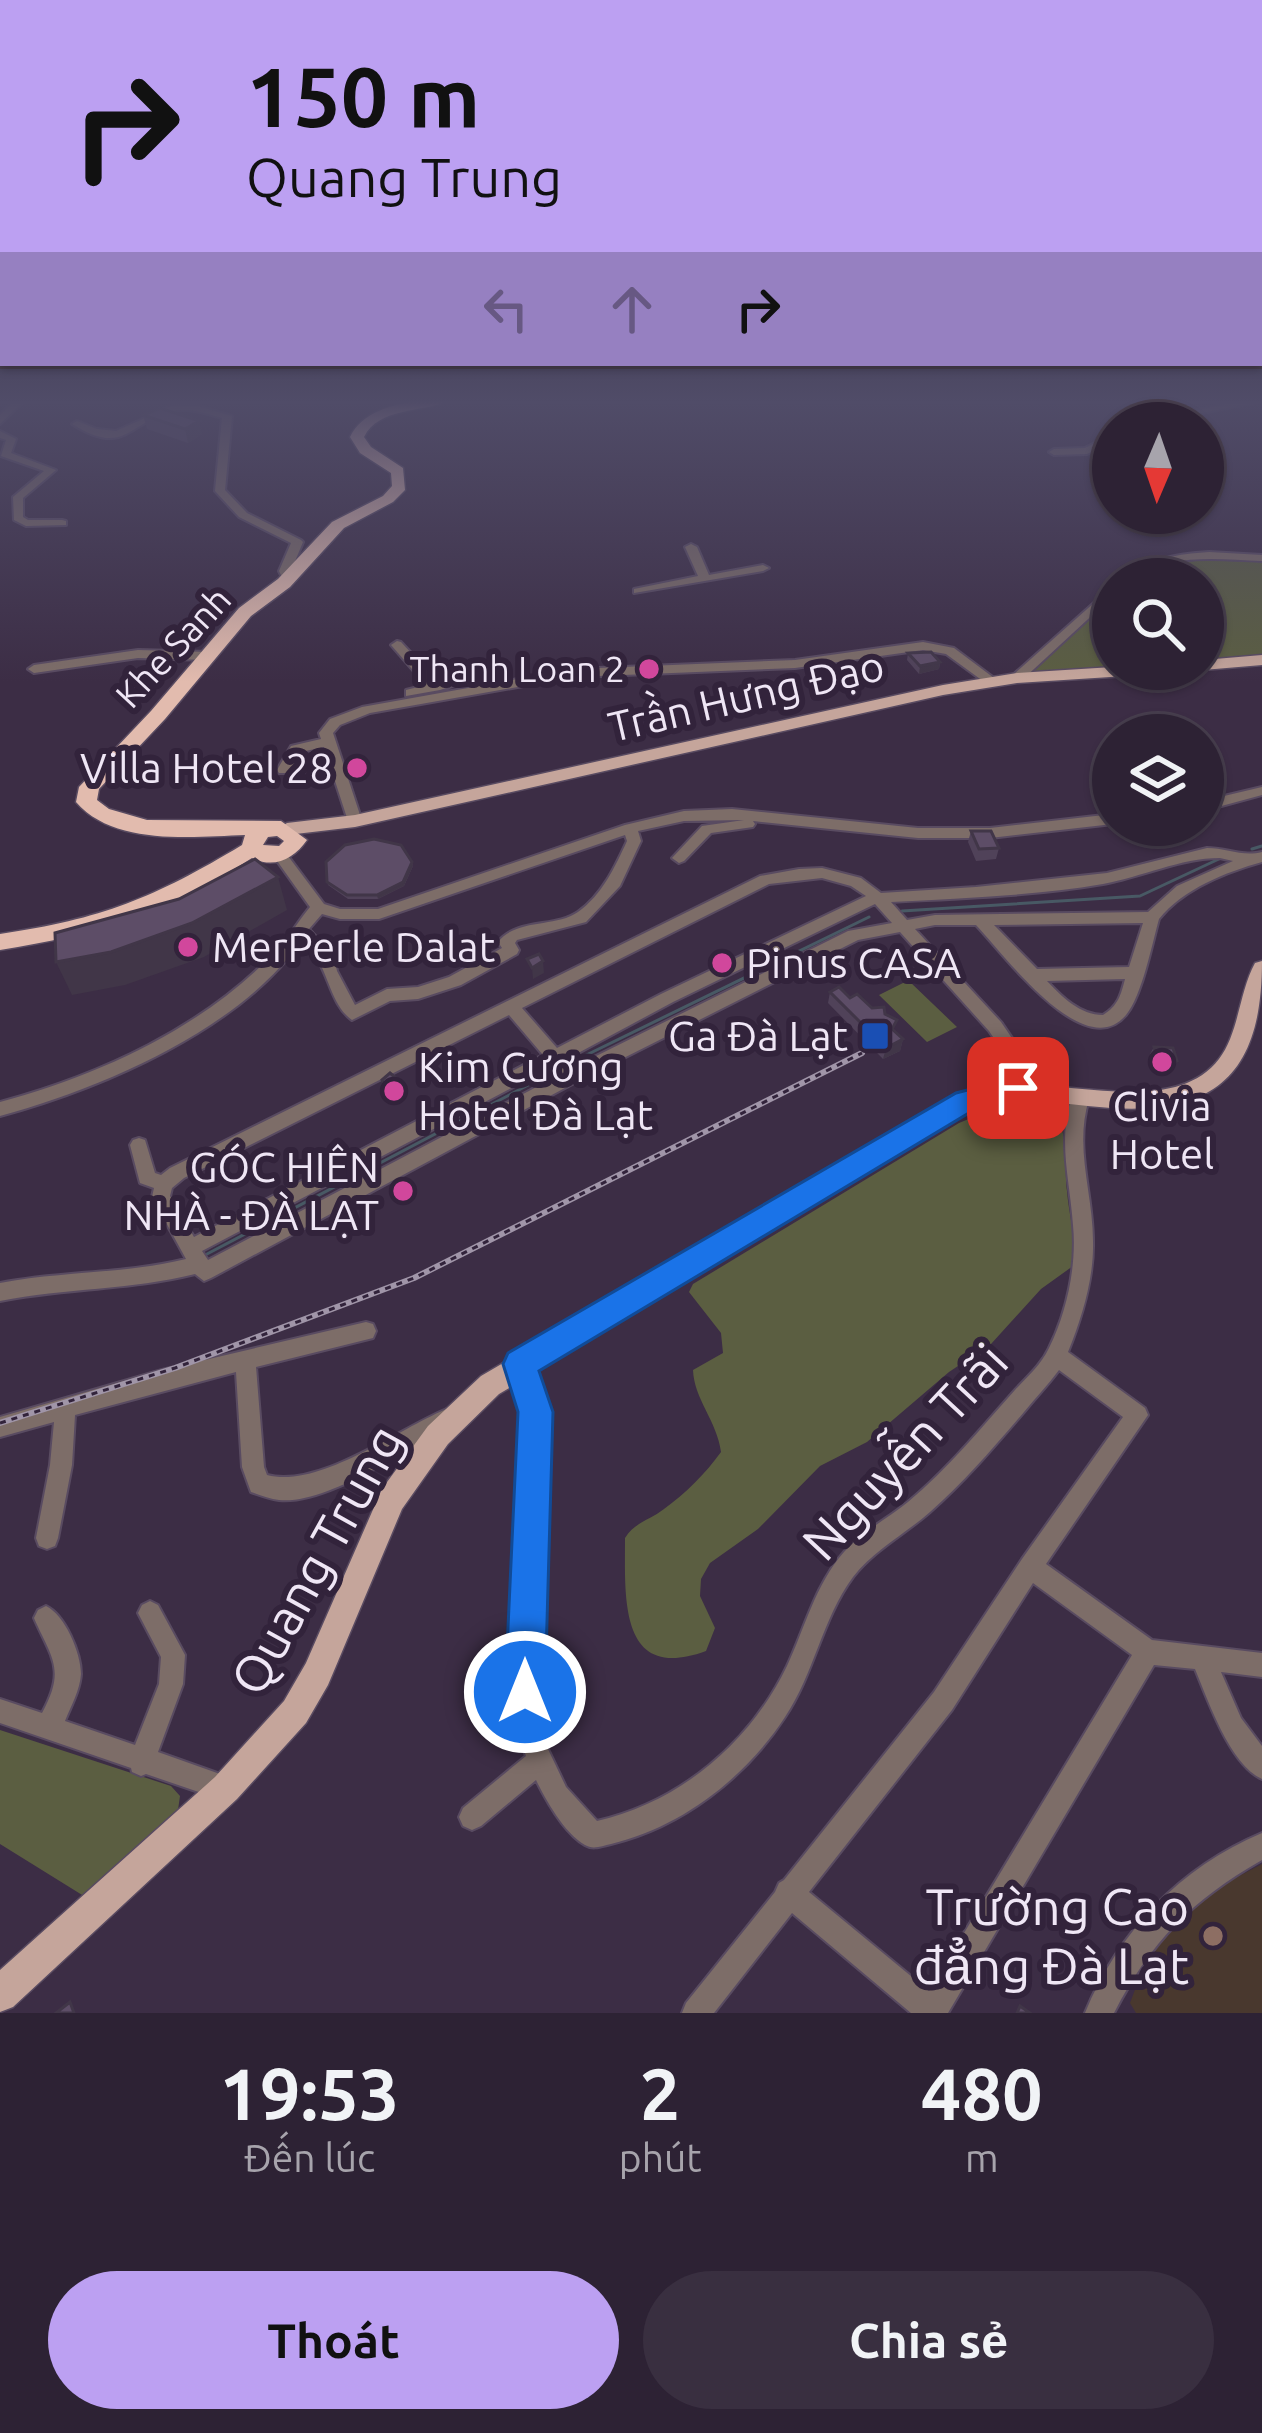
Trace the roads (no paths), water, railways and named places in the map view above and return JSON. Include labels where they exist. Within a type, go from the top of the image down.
[{"type":"highway","name":"Khe Sanh","points":[[272,844],[203,826],[123,824],[101,818],[86,802],[88,787],[245,612],[288,579],[338,525],[392,495]]},
{"type":"highway","points":[[0,942],[76,927],[195,884],[272,844]]},
{"type":"main road","points":[[1224,663],[1262,660]]},
{"type":"main road","name":"Trần Hưng Đạo","points":[[272,844],[355,821],[992,681],[1092,673]]},
{"type":"main road","points":[[1247,1017],[1249,995],[1262,968]]},
{"type":"main road","points":[[1081,1100],[1147,1100],[1207,1083],[1230,1061],[1262,993]]},
{"type":"main road","name":"Quang Trung","points":[[0,1994],[226,1789],[295,1712],[386,1511],[422,1455],[455,1416],[520,1364],[966,1101],[997,1090],[1038,1090],[1081,1100]]},
{"type":"street","points":[[19,495],[19,518],[26,523],[62,523]]},
{"type":"street","points":[[224,495],[243,515],[297,542],[285,571],[288,579]]},
{"type":"street","points":[[691,547],[705,579]]},
{"type":"street","points":[[1167,558],[1262,558]]},
{"type":"street","points":[[638,592],[763,568]]},
{"type":"street","points":[[1017,678],[1092,609]]},
{"type":"street","points":[[397,645],[435,687]]},
{"type":"street","points":[[348,716],[574,673],[795,664],[923,646],[950,651],[992,681]]},
{"type":"street","points":[[34,669],[138,655],[208,656]]},
{"type":"street","points":[[355,821],[328,742],[328,727],[348,716],[480,675]]},
{"type":"street","points":[[284,770],[296,749],[328,742]]},
{"type":"street","points":[[1224,801],[1262,791]]},
{"type":"street","points":[[272,844],[319,908],[340,914],[379,914],[630,828],[684,815],[771,818],[918,833],[990,833],[1092,821]]},
{"type":"street","points":[[679,858],[706,829],[771,818]]},
{"type":"street","points":[[301,930],[328,960],[352,1014],[388,995],[427,992],[484,968],[511,950],[506,942],[512,936],[581,919],[623,871],[634,841],[630,828]]},
{"type":"street","points":[[0,1292],[75,1278],[143,1278],[193,1257],[708,978],[877,898],[1097,882],[1206,851],[1255,859]]},
{"type":"street","points":[[980,920],[1060,1009],[1092,1021],[1122,1012],[1130,1001],[1151,917],[1167,899],[1255,859]]},
{"type":"street","points":[[1038,1090],[987,1014],[901,923],[877,898],[859,883],[836,875],[793,874],[765,880],[177,1173],[164,1184],[161,1197],[204,1273],[570,1077],[854,935],[901,923],[1151,917]]},
{"type":"street","points":[[0,1109],[59,1094],[208,1018],[279,959],[319,908]]},
{"type":"street","points":[[1034,975],[1135,973]]},
{"type":"street","points":[[512,1008],[570,1077]]},
{"type":"street","name":"Nguyễn Trãi","points":[[520,1364],[536,1412],[523,1661],[527,1723],[539,1761],[576,1822],[592,1835],[618,1832],[676,1802],[731,1765],[766,1727],[792,1682],[832,1588],[855,1557],[973,1457],[1057,1356],[1082,1270],[1084,1239],[1074,1177],[1074,1116],[1081,1100]]},
{"type":"street","points":[[139,1145],[147,1178],[164,1184]]},
{"type":"street","points":[[0,1427],[365,1331]]},
{"type":"street","points":[[696,2013],[944,1701],[1030,1567],[1137,1415],[1057,1356]]},
{"type":"street","points":[[245,1360],[253,1467],[259,1484],[274,1492],[320,1483],[413,1432],[455,1416]]},
{"type":"street","points":[[47,1538],[62,1466],[64,1410]]},
{"type":"street","points":[[1030,1567],[1148,1652],[1262,1665]]},
{"type":"street","points":[[142,1762],[171,1684],[173,1655],[150,1612]]},
{"type":"street","points":[[46,1618],[70,1661],[71,1677],[47,1729]]},
{"type":"street","points":[[788,1892],[932,2012],[1148,1652]]},
{"type":"street","points":[[1202,1658],[1232,1727],[1262,1766]]},
{"type":"street","points":[[0,1712],[226,1789]]},
{"type":"street","points":[[472,1817],[539,1761]]},
{"type":"street","points":[[1099,2013],[1137,1944],[1160,1916],[1191,1886],[1262,1846]]},
{"type":"waterway","points":[[1252,849],[1262,846]]},
{"type":"waterway","points":[[902,911],[1140,896],[1221,858]]},
{"type":"waterway","points":[[572,1062],[869,917]]},
{"type":"waterway","points":[[207,1254],[551,1073]]},
{"type":"waterway","points":[[55,1276],[98,1272]]},
{"type":"railway","points":[[0,1423],[175,1368],[414,1278],[862,1053]]},
{"type":"place","name":"Thanh Loan 2","points":[[649,669]]},
{"type":"place","name":"Villa Hotel 28","points":[[357,768]]},
{"type":"place","name":"MerPerle Dalat","points":[[188,947]]},
{"type":"place","name":"Pinus CASA","points":[[722,963]]},
{"type":"place","name":"Ga Đà Lạt","points":[[875,1036]]},
{"type":"place","name":"Clivia Hotel","points":[[1162,1062]]},
{"type":"place","name":"Kim Cương Hotel Đà Lạt","points":[[394,1091]]},
{"type":"place","name":"GÓC HIÊN NHÀ - ĐÀ LẠT","points":[[403,1191]]},
{"type":"place","name":"Trường Cao đẳng Đà Lạt","points":[[1213,1936]]}]
